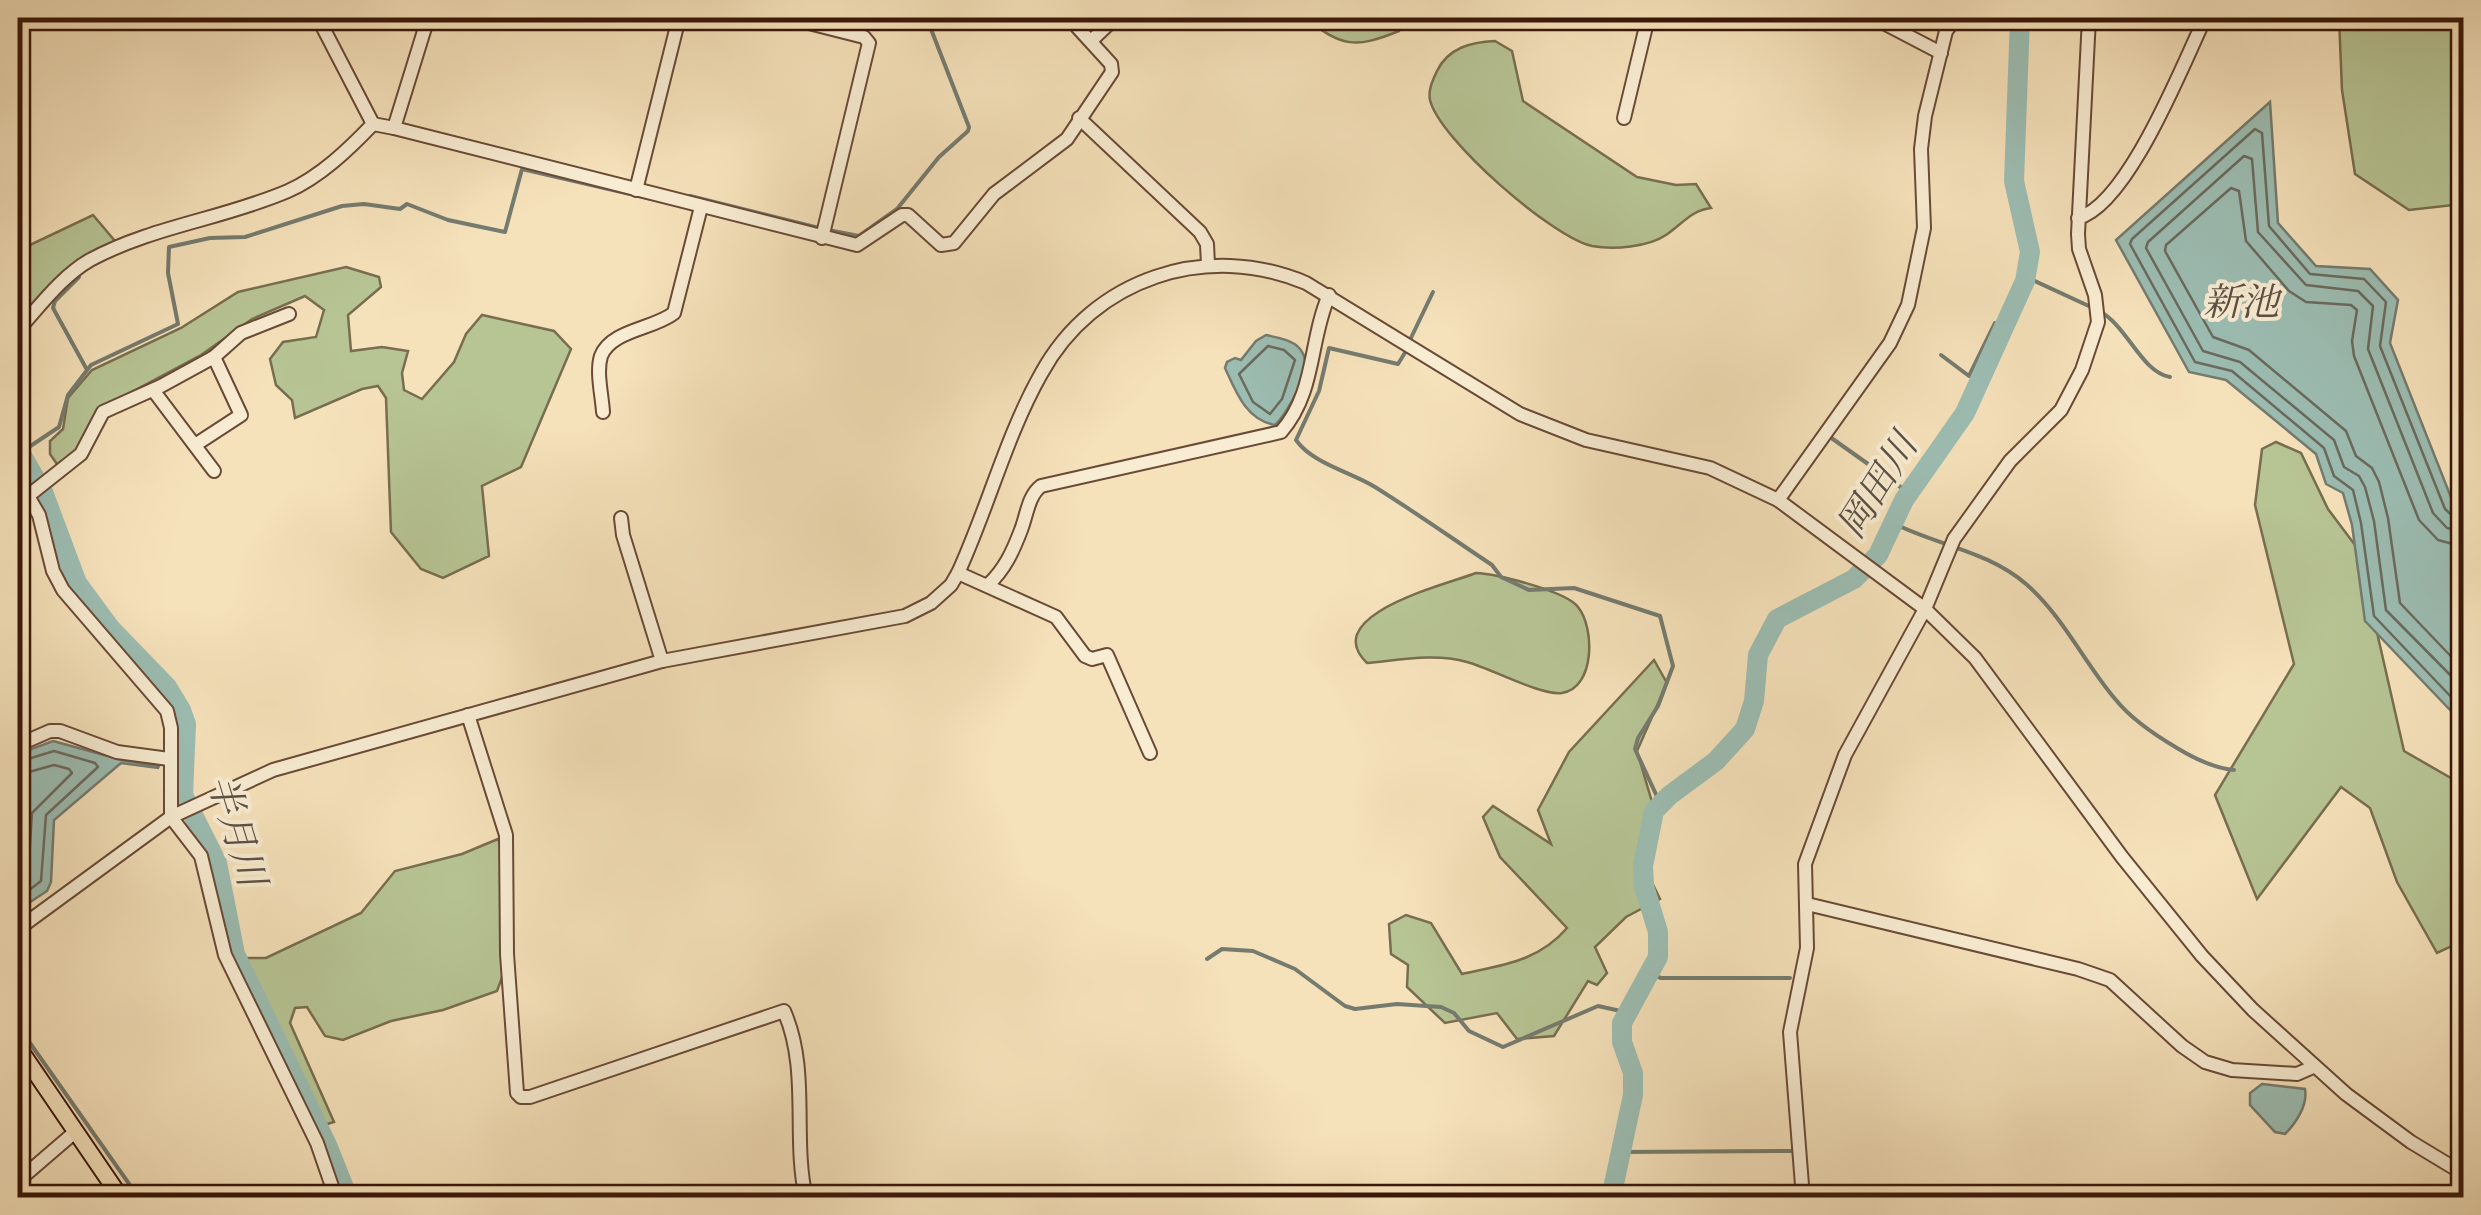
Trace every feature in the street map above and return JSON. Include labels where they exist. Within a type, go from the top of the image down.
[{"type":"main road","points":[[18,1047],[120,1198]]},
{"type":"street","points":[[318,18],[373,124]]},
{"type":"street","points":[[394,128],[428,18]]},
{"type":"street","points":[[636,190],[679,18]]},
{"type":"street","points":[[789,18],[864,37],[868,43],[822,238]]},
{"type":"street","points":[[373,124],[822,238],[857,245],[902,215],[908,215],[941,245],[954,244],[994,194],[1066,139],[1112,72],[1111,64],[1069,18]]},
{"type":"street","points":[[1091,40],[1115,18]]},
{"type":"street","points":[[1624,118],[1648,18]]},
{"type":"street","points":[[1874,18],[1941,53]]},
{"type":"street","points":[[1778,500],[1890,343],[1908,305],[1924,228],[1921,149],[1925,116],[1946,31],[1956,18]]},
{"type":"street","points":[[1803,1198],[1790,1032],[1807,948],[1805,864],[1844,755],[1926,609],[1954,539],[2010,461],[2061,410],[2094,343],[2098,322],[2095,295],[2079,249],[2078,218],[2088,18]]},
{"type":"street","points":[[2078,218],[2093,210],[2134,165],[2205,18]]},
{"type":"street","points":[[18,58],[18,84]]},
{"type":"street","points":[[1079,118],[1200,232],[1207,244],[1208,265]]},
{"type":"street","points":[[18,330],[68,276],[88,262],[158,230],[288,192],[333,162],[373,124]]},
{"type":"street","points":[[603,412],[601,357],[613,341],[660,323],[674,313],[701,207]]},
{"type":"street","points":[[18,929],[176,815],[273,770],[662,660],[905,616],[931,604],[958,573],[1033,390],[1066,337],[1108,300],[1146,279],[1208,265],[1275,272],[1328,295],[1520,414],[1586,440],[1710,468],[1778,500],[1926,609],[1975,658],[2122,856],[2202,956],[2313,1067],[2390,1127],[2464,1174]]},
{"type":"street","points":[[988,585],[1004,568],[1032,496],[1041,486],[1280,432],[1289,422],[1310,378],[1318,322],[1328,295]]},
{"type":"street","points":[[32,494],[81,454],[102,412],[214,358],[241,333],[290,314]]},
{"type":"street","points":[[195,446],[242,415],[214,358]]},
{"type":"street","points":[[153,390],[214,471]]},
{"type":"street","points":[[18,478],[32,494],[52,571],[64,590],[167,711],[176,815],[201,856],[225,955],[317,1143],[336,1198]]},
{"type":"street","points":[[621,518],[662,660]]},
{"type":"street","points":[[958,573],[1056,617],[1085,656],[1107,656],[1150,753]]},
{"type":"street","points":[[468,715],[506,835],[507,954],[517,1093],[530,1097],[784,1010],[800,1081],[800,1170],[806,1198]]},
{"type":"street","points":[[18,745],[50,731],[117,752],[169,759]]},
{"type":"street","points":[[1807,904],[2110,980],[2205,1062],[2232,1070],[2297,1074],[2313,1067]]},
{"type":"street","points":[[18,1181],[75,1132]]},
{"type":"green space","points":[[1304,18],[1400,18],[1399,31],[1371,41],[1350,42],[1329,35]]},
{"type":"green space","points":[[2339,18],[2463,18],[2463,204],[2409,210],[2355,174],[2342,90]]},
{"type":"green space","points":[[1495,41],[1512,51],[1523,101],[1637,177],[1676,185],[1696,184],[1711,208],[1693,215],[1659,239],[1610,248],[1574,239],[1526,207],[1454,138],[1430,100],[1432,81],[1447,57],[1469,45]]},
{"type":"green space","points":[[93,215],[115,241],[73,266],[18,322],[18,248]]},
{"type":"green space","points":[[346,267],[379,277],[381,287],[348,315],[351,351],[382,347],[408,351],[402,373],[404,390],[422,399],[454,362],[466,334],[482,315],[554,331],[571,349],[521,467],[482,486],[489,556],[443,578],[421,569],[391,532],[386,398],[378,386],[295,418],[292,400],[276,385],[270,359],[283,342],[316,337],[324,310],[305,296],[252,319],[201,355],[100,409],[76,450],[59,467],[50,454],[50,441],[63,429],[68,398],[92,370],[181,328],[238,292]]},
{"type":"green space","points":[[2276,442],[2301,453],[2328,509],[2358,549],[2404,751],[2463,785],[2463,941],[2437,953],[2397,882],[2370,808],[2341,787],[2257,899],[2215,795],[2294,664],[2255,505],[2262,449]]},
{"type":"green space","points":[[1476,573],[1546,589],[1578,607],[1587,629],[1589,656],[1581,680],[1573,689],[1553,693],[1455,659],[1367,663],[1356,646],[1359,630],[1372,616],[1416,594]]},
{"type":"green space","points":[[1654,660],[1667,683],[1637,751],[1652,802],[1638,854],[1660,899],[1626,917],[1595,947],[1607,973],[1597,985],[1588,981],[1554,1036],[1517,1039],[1497,1013],[1445,1023],[1407,987],[1408,965],[1391,954],[1389,924],[1406,915],[1431,923],[1462,974],[1519,960],[1556,939],[1567,928],[1500,857],[1483,817],[1493,806],[1551,844],[1538,810],[1569,752]]},
{"type":"green space","points":[[498,839],[504,853],[504,972],[497,991],[443,1010],[391,1021],[343,1040],[325,1036],[307,1007],[295,1008],[290,1023],[334,1122],[324,1125],[240,958],[266,958],[361,913],[395,871],[462,854]]},
{"type":"water","name":"新池","points":[[2270,102],[2278,223],[2316,266],[2370,269],[2398,300],[2390,343],[2454,505],[2463,512],[2463,711],[2452,712],[2365,621],[2352,525],[2343,493],[2326,484],[2316,454],[2226,380],[2189,372],[2116,240]]},
{"type":"water","points":[[1266,335],[1296,345],[1305,359],[1298,390],[1275,425],[1249,411],[1225,368],[1235,358],[1241,360]]},
{"type":"water","points":[[53,741],[159,766],[121,763],[54,820],[51,882],[47,891],[24,906],[18,903],[18,754]]},
{"type":"water","points":[[2262,1084],[2305,1089],[2300,1113],[2285,1134],[2275,1132],[2250,1105],[2250,1093]]},
{"type":"waterway","points":[[828,230],[859,236],[897,209],[939,157],[968,131],[929,24],[938,18]]},
{"type":"waterway","name":"岡田川","points":[[1611,1198],[1633,1095],[1633,1073],[1622,1042],[1622,1023],[1658,957],[1658,932],[1644,886],[1643,866],[1654,811],[1716,761],[1745,729],[1754,701],[1758,655],[1777,619],[1854,579],[1878,555],[1904,500],[1965,413],[2025,281],[2030,252],[2014,181],[2020,18]]},
{"type":"waterway","points":[[20,453],[59,427],[68,395],[91,365],[178,324],[168,273],[169,247],[210,238],[245,237],[342,206],[364,204],[400,209],[407,204],[448,220],[505,232],[522,169],[682,206]]},
{"type":"waterway","points":[[688,199],[690,196],[819,228]]},
{"type":"waterway","points":[[79,277],[53,308],[86,368]]},
{"type":"waterway","points":[[2026,277],[2091,307]]},
{"type":"waterway","points":[[1409,342],[1433,292]]},
{"type":"waterway","points":[[2099,311],[2118,327],[2151,367],[2170,377]]},
{"type":"waterway","points":[[1941,355],[1969,376],[1995,323],[2006,328]]},
{"type":"waterway","points":[[1406,351],[1398,364],[1329,348],[1319,391],[1296,440],[1312,455],[1375,487],[1419,516],[1492,565],[1501,577],[1529,590],[1574,588],[1660,616],[1673,666],[1658,706],[1635,749],[1660,803]]},
{"type":"waterway","points":[[1830,437],[1909,493]]},
{"type":"waterway","name":"半月川","points":[[18,449],[43,492],[77,583],[110,628],[167,687],[181,710],[186,724],[183,795],[217,863],[235,954],[327,1145],[348,1198]]},
{"type":"waterway","points":[[1893,523],[1979,556],[2011,573],[2051,611],[2129,714],[2191,756],[2234,770]]},
{"type":"waterway","points":[[1207,959],[1222,949],[1253,951],[1295,969],[1345,1006],[1441,1007],[1454,1013],[1469,1031],[1503,1047],[1598,1006],[1625,1012]]},
{"type":"waterway","points":[[1650,974],[1661,978],[1790,978]]},
{"type":"waterway","points":[[18,1026],[139,1198]]},
{"type":"waterway","points":[[1621,1152],[1791,1151]]}]
